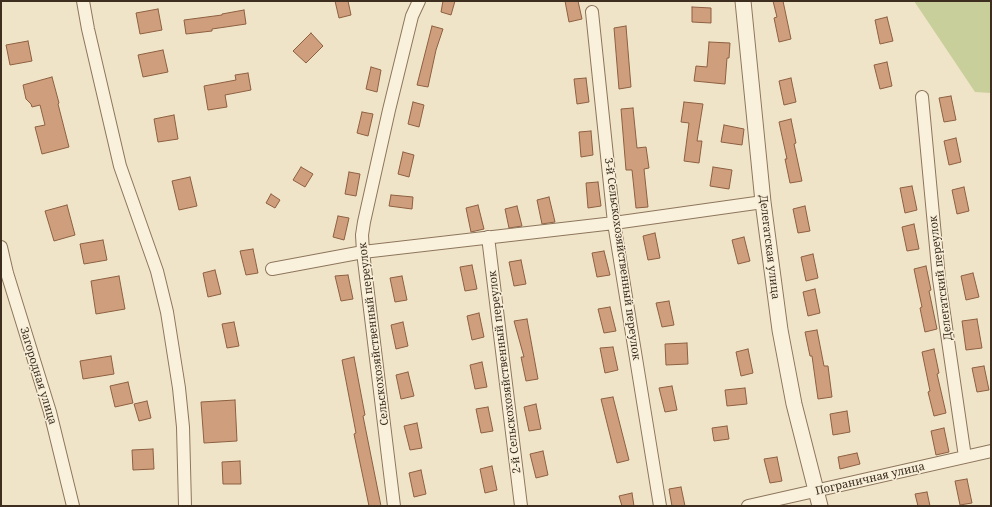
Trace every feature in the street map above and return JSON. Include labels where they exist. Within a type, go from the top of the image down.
[{"type":"street","points":[[83,1],[88,29],[120,166],[157,271],[167,312],[179,388],[183,427],[185,506]]},
{"type":"street","name":"Сельскохозяйственный переулок","points":[[394,506],[362,235],[367,207],[410,22],[419,1]]},
{"type":"street","name":"Делегатская улица","points":[[743,1],[763,202],[780,330],[794,404],[820,506]]},
{"type":"street","name":"3-й Сельскохозяйственный переулок","points":[[592,12],[614,222],[660,506]]},
{"type":"street","name":"Делегатский переулок","points":[[922,97],[939,279],[965,457]]},
{"type":"street","points":[[272,269],[363,252],[614,222],[763,202]]},
{"type":"street","name":"2-й Сельскохозяйственный переулок","points":[[488,237],[521,506]]},
{"type":"street","name":"Загородная улица","points":[[1,247],[7,273],[50,412],[73,506]]},
{"type":"street","name":"Пограничная улица","points":[[748,506],[991,451]]},
{"type":"green space","points":[[914,1],[991,1],[991,93],[975,92]]},
{"type":"building","points":[[335,1],[348,1],[351,15],[339,18]]},
{"type":"building","points":[[443,1],[455,1],[451,15],[441,12]]},
{"type":"building","points":[[565,1],[578,1],[582,19],[569,22]]},
{"type":"building","points":[[773,1],[783,1],[791,39],[779,42],[774,18],[777,17]]},
{"type":"building","points":[[692,7],[711,8],[711,23],[692,22]]},
{"type":"building","points":[[158,9],[162,30],[140,34],[136,13]]},
{"type":"building","points":[[244,10],[246,24],[212,29],[212,31],[186,34],[184,20],[222,15]]},
{"type":"building","points":[[887,17],[893,41],[880,44],[875,20]]},
{"type":"building","points":[[432,26],[443,29],[436,50],[428,87],[417,85]]},
{"type":"building","points":[[626,26],[631,87],[619,89],[614,28]]},
{"type":"building","points":[[311,33],[323,46],[306,63],[293,51]]},
{"type":"building","points":[[28,41],[32,61],[10,65],[6,45]]},
{"type":"building","points":[[709,42],[730,43],[725,84],[694,81],[696,66],[707,67]]},
{"type":"building","points":[[163,50],[168,72],[143,77],[138,55]]},
{"type":"building","points":[[887,62],[892,86],[880,89],[874,65]]},
{"type":"building","points":[[371,67],[381,70],[377,92],[366,89]]},
{"type":"building","points":[[248,73],[251,90],[225,95],[227,107],[208,110],[204,86],[236,80],[235,75]]},
{"type":"building","points":[[52,77],[69,147],[42,154],[35,127],[45,125],[40,105],[32,107],[26,99],[23,85]]},
{"type":"building","points":[[586,78],[589,102],[577,104],[574,79]]},
{"type":"building","points":[[791,78],[796,102],[784,105],[779,81]]},
{"type":"building","points":[[951,96],[956,120],[944,122],[939,98]]},
{"type":"building","points":[[413,102],[424,105],[419,127],[408,124]]},
{"type":"building","points":[[684,102],[703,104],[697,141],[702,141],[699,163],[684,161],[689,123],[681,122]]},
{"type":"building","points":[[633,108],[637,148],[646,147],[649,168],[644,169],[648,207],[636,208],[632,170],[626,170],[621,109]]},
{"type":"building","points":[[362,112],[373,114],[368,136],[357,133]]},
{"type":"building","points":[[174,115],[178,139],[158,142],[154,119]]},
{"type":"building","points":[[791,119],[796,143],[794,144],[802,181],[790,183],[785,159],[787,159],[779,122]]},
{"type":"building","points":[[724,125],[744,129],[742,145],[721,142]]},
{"type":"building","points":[[591,131],[593,155],[581,157],[579,132]]},
{"type":"building","points":[[956,138],[961,162],[949,165],[944,141]]},
{"type":"building","points":[[403,152],[414,155],[409,177],[398,174]]},
{"type":"building","points":[[301,167],[313,174],[305,187],[293,180]]},
{"type":"building","points":[[713,167],[732,170],[729,189],[710,186]]},
{"type":"building","points":[[349,172],[360,174],[356,196],[345,194]]},
{"type":"building","points":[[190,177],[197,206],[179,210],[172,181]]},
{"type":"building","points":[[598,182],[601,206],[588,208],[586,183]]},
{"type":"building","points":[[912,186],[917,210],[905,213],[900,188]]},
{"type":"building","points":[[964,187],[969,211],[957,214],[952,190]]},
{"type":"building","points":[[271,194],[280,200],[275,208],[266,203]]},
{"type":"building","points":[[391,195],[413,197],[412,209],[389,206]]},
{"type":"building","points":[[549,197],[555,222],[542,224],[537,200]]},
{"type":"building","points":[[67,205],[75,235],[54,241],[45,211]]},
{"type":"building","points":[[478,205],[484,229],[471,232],[466,208]]},
{"type":"building","points":[[517,206],[522,226],[509,228],[505,209]]},
{"type":"building","points":[[805,206],[810,231],[798,233],[793,209]]},
{"type":"building","points":[[338,216],[349,218],[344,240],[333,237]]},
{"type":"building","points":[[914,224],[919,249],[907,251],[902,227]]},
{"type":"building","points":[[655,233],[660,258],[648,260],[643,236]]},
{"type":"building","points":[[744,237],[750,261],[738,264],[732,240]]},
{"type":"building","points":[[103,240],[107,260],[84,264],[80,244]]},
{"type":"building","points":[[253,249],[258,273],[246,275],[240,251]]},
{"type":"building","points":[[604,251],[610,275],[597,277],[592,253]]},
{"type":"building","points":[[813,254],[818,278],[806,281],[801,257]]},
{"type":"building","points":[[521,260],[526,284],[514,286],[509,262]]},
{"type":"building","points":[[472,265],[477,289],[465,291],[460,267]]},
{"type":"building","points":[[926,266],[931,290],[929,291],[937,329],[925,332],[920,308],[922,307],[914,269]]},
{"type":"building","points":[[215,270],[221,294],[208,297],[203,273]]},
{"type":"building","points":[[973,273],[979,297],[966,300],[961,276]]},
{"type":"building","points":[[348,275],[353,299],[341,301],[335,276]]},
{"type":"building","points":[[119,276],[125,309],[96,314],[91,281]]},
{"type":"building","points":[[402,276],[407,300],[395,302],[390,278]]},
{"type":"building","points":[[815,289],[820,313],[808,316],[803,292]]},
{"type":"building","points":[[669,301],[674,325],[662,327],[656,303]]},
{"type":"building","points":[[610,307],[616,331],[604,333],[598,309]]},
{"type":"building","points":[[479,313],[484,337],[472,340],[467,316]]},
{"type":"building","points":[[527,319],[538,379],[526,381],[521,357],[524,357],[514,321]]},
{"type":"building","points":[[977,319],[982,348],[966,350],[962,321]]},
{"type":"building","points":[[234,322],[239,346],[227,348],[222,324]]},
{"type":"building","points":[[403,322],[408,346],[396,349],[391,325]]},
{"type":"building","points":[[817,330],[824,366],[828,366],[832,397],[818,399],[812,356],[810,356],[805,332]]},
{"type":"building","points":[[687,343],[688,364],[666,365],[665,344]]},
{"type":"building","points":[[613,347],[618,370],[605,373],[600,348]]},
{"type":"building","points":[[748,349],[753,373],[741,376],[736,352]]},
{"type":"building","points":[[934,349],[939,373],[937,374],[946,413],[934,416],[928,392],[930,391],[922,352]]},
{"type":"building","points":[[111,356],[114,374],[83,379],[80,361]]},
{"type":"building","points":[[354,357],[365,415],[363,416],[381,506],[369,506],[354,434],[356,433],[342,360]]},
{"type":"building","points":[[482,362],[487,387],[475,389],[470,365]]},
{"type":"building","points":[[984,366],[989,390],[977,392],[972,368]]},
{"type":"building","points":[[408,372],[414,396],[401,399],[396,375]]},
{"type":"building","points":[[128,382],[133,403],[115,407],[110,386]]},
{"type":"building","points":[[672,386],[677,410],[665,412],[659,388]]},
{"type":"building","points":[[745,388],[747,404],[727,406],[725,390]]},
{"type":"building","points":[[613,397],[629,460],[617,463],[601,399]]},
{"type":"building","points":[[235,400],[237,441],[204,443],[201,402]]},
{"type":"building","points":[[147,401],[151,418],[139,421],[134,404]]},
{"type":"building","points":[[536,404],[541,429],[529,431],[524,407]]},
{"type":"building","points":[[488,407],[493,431],[481,433],[476,409]]},
{"type":"building","points":[[847,411],[850,432],[833,435],[830,414]]},
{"type":"building","points":[[417,423],[422,448],[410,450],[404,426]]},
{"type":"building","points":[[727,426],[729,439],[714,441],[712,428]]},
{"type":"building","points":[[944,428],[949,452],[936,455],[931,431]]},
{"type":"building","points":[[153,449],[154,469],[133,470],[132,450]]},
{"type":"building","points":[[543,451],[548,475],[536,478],[530,454]]},
{"type":"building","points":[[857,453],[860,464],[840,469],[838,457]]},
{"type":"building","points":[[777,457],[782,481],[770,483],[764,459]]},
{"type":"building","points":[[240,461],[241,484],[223,484],[222,462]]},
{"type":"building","points":[[492,466],[497,490],[485,493],[480,469]]},
{"type":"building","points":[[421,470],[426,494],[414,497],[409,473]]},
{"type":"building","points":[[967,479],[972,503],[960,505],[955,481]]},
{"type":"building","points":[[681,487],[685,506],[672,506],[669,489]]},
{"type":"building","points":[[927,492],[930,506],[918,506],[915,494]]},
{"type":"building","points":[[632,493],[634,506],[622,506],[619,496]]}]
